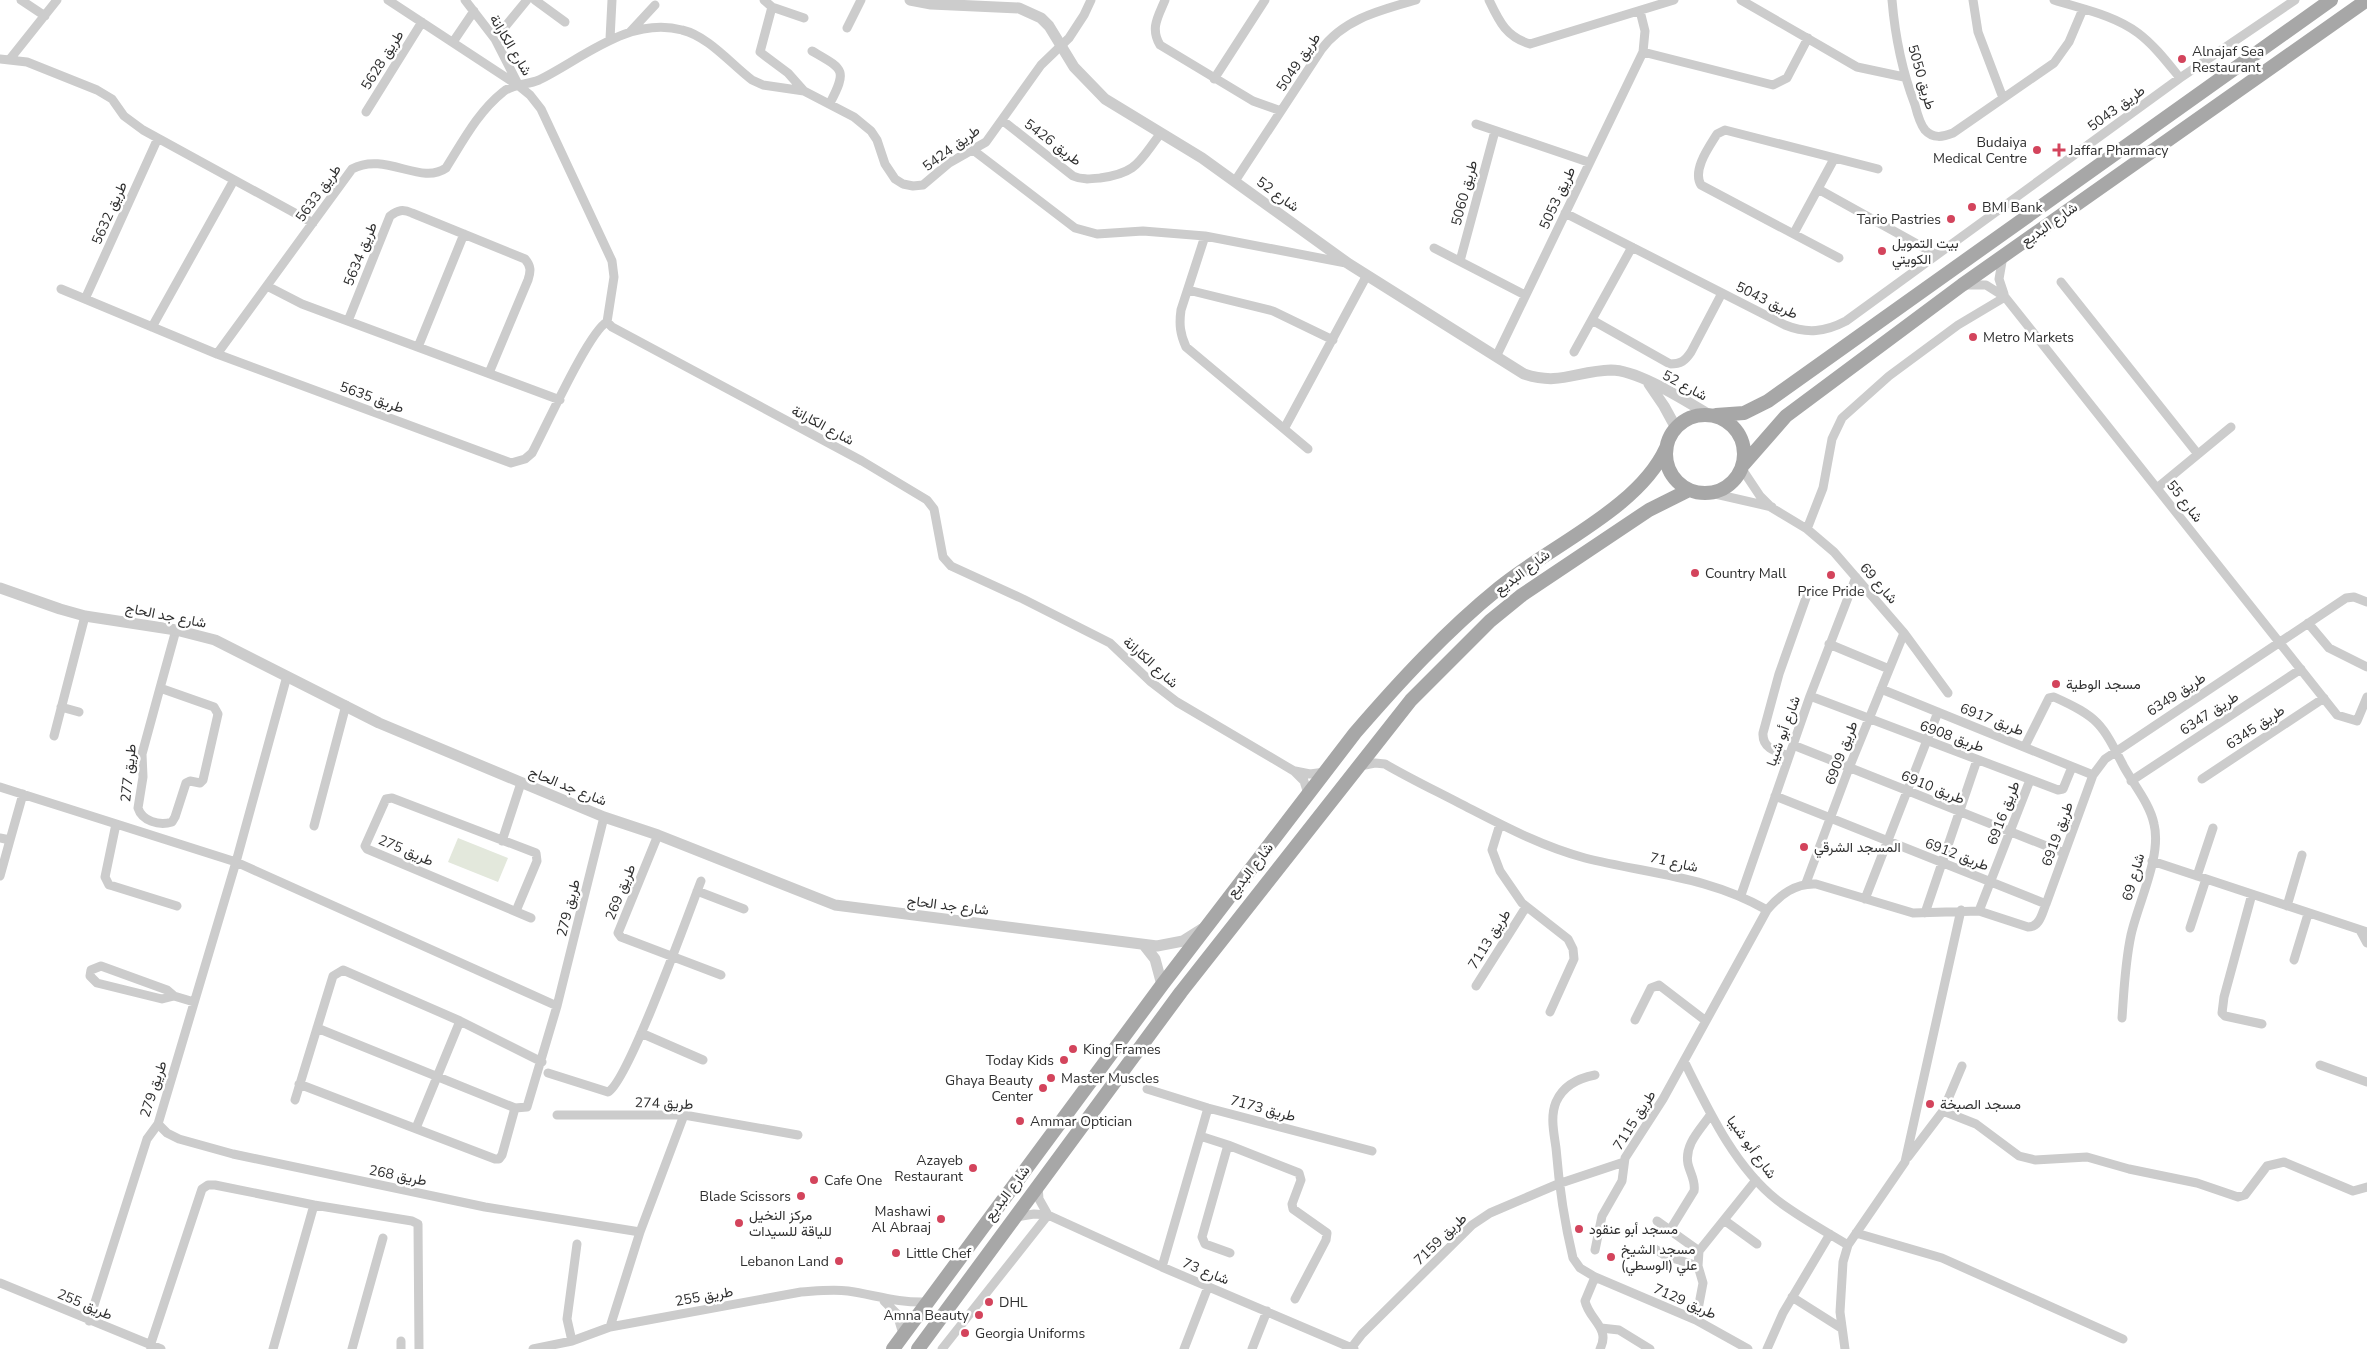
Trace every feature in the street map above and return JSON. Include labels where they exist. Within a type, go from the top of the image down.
[{"type":"main road","name":"شارع البديع","points":[[1712,415],[1744,413],[1768,401],[2331,0]]},
{"type":"main road","name":"شارع البديع","points":[[1743,467],[1786,416],[1962,285],[2367,0]]},
{"type":"main road","points":[[1712,415],[1732,425],[1742,439],[1745,452],[1743,467],[1735,480],[1724,489],[1711,493],[1700,493],[1689,490],[1678,483],[1666,461],[1666,448],[1676,428],[1690,417],[1712,415]]},
{"type":"main road","name":"شارع البديع","points":[[893,1349],[1162,984],[1325,772],[1389,694],[1462,620],[1522,570],[1625,500],[1659,464],[1666,448]]},
{"type":"main road","name":"شارع البديع","points":[[918,1349],[1181,992],[1380,737],[1437,672],[1490,621],[1522,594],[1649,510],[1689,490]]},
{"type":"street","points":[[21,0],[45,16]]},
{"type":"street","points":[[10,59],[58,0]]},
{"type":"street","points":[[388,0],[519,86]]},
{"type":"street","name":"شارع الكارانة","points":[[465,0],[495,39],[519,86],[530,95],[541,109],[612,261],[614,278],[607,322],[619,332],[862,461],[922,496],[934,509],[943,557],[951,566],[1023,599],[1110,644],[1159,690],[1176,702],[1294,771],[1304,781],[1308,794]]},
{"type":"street","points":[[495,39],[527,0]]},
{"type":"street","points":[[535,0],[566,22]]},
{"type":"street","points":[[610,39],[612,0]]},
{"type":"street","points":[[764,0],[772,7],[804,18]]},
{"type":"street","points":[[847,28],[861,0]]},
{"type":"street","name":"شارع 52","points":[[910,0],[931,4],[1019,8],[1041,18],[1049,26],[1074,68],[1105,99],[1235,181],[1349,264],[1524,374],[1538,379],[1553,380],[1609,370],[1629,374],[1680,397],[1712,415]]},
{"type":"street","name":"طريق 5424","points":[[610,39],[630,32],[665,28],[692,34],[745,74],[763,85],[804,91],[854,117],[871,131],[877,140],[888,171],[903,184],[913,186],[923,185],[956,159],[986,142],[1041,65],[1078,27],[1090,0]]},
{"type":"street","points":[[1165,0],[1154,26],[1155,36],[1160,45],[1253,101],[1281,111]]},
{"type":"street","points":[[1214,79],[1265,0]]},
{"type":"street","name":"طريق 5049","points":[[1235,181],[1321,50],[1335,33],[1354,21],[1395,3],[1416,0]]},
{"type":"street","points":[[1489,0],[1508,33],[1518,41],[1530,44],[1674,0]]},
{"type":"street","points":[[1741,0],[1857,66],[1904,76]]},
{"type":"street","name":"طريق 5050","points":[[1892,0],[1894,27],[1904,76],[1922,124],[1933,135],[1944,136],[1953,133],[2054,63],[2069,42],[2083,9]]},
{"type":"street","points":[[1973,0],[1978,32],[2003,98]]},
{"type":"street","points":[[2054,0],[2104,15],[2137,32],[2161,54],[2180,78]]},
{"type":"street","name":"طريق 5043","points":[[1565,213],[1785,325],[1810,332],[1835,327],[2180,78],[2295,0]]},
{"type":"street","points":[[630,32],[655,5]]},
{"type":"street","points":[[772,7],[760,52],[788,73],[804,91]]},
{"type":"street","points":[[453,42],[474,11]]},
{"type":"street","name":"طريق 5053","points":[[1496,356],[1588,162],[1644,52],[1645,31],[1640,11]]},
{"type":"street","name":"طريق 5628","points":[[366,112],[422,22]]},
{"type":"street","points":[[1644,52],[1773,85],[1787,78],[1808,38]]},
{"type":"street","name":"طريق 5633","points":[[217,354],[352,169],[361,164],[372,162],[426,173],[440,172],[446,168],[472,126],[487,107],[504,91],[538,80],[610,39]]},
{"type":"street","points":[[812,51],[836,66],[841,73],[841,81],[830,103]]},
{"type":"street","points":[[0,60],[10,59],[28,62],[97,90],[112,99],[132,123],[314,223]]},
{"type":"street","name":"طريق 5426","points":[[1002,120],[1073,176],[1084,180],[1117,176],[1129,172],[1161,133]]},
{"type":"street","points":[[1476,124],[1588,162]]},
{"type":"street","points":[[1839,258],[1701,185],[1698,173],[1715,137],[1720,131],[1725,130],[1878,169]]},
{"type":"street","name":"طريق 5060","points":[[1460,261],[1495,131]]},
{"type":"street","name":"طريق 5632","points":[[86,299],[158,138]]},
{"type":"street","points":[[973,150],[1075,228],[1086,233],[1110,234],[1143,231],[1205,236],[1349,264]]},
{"type":"street","points":[[1794,233],[1834,159]]},
{"type":"street","points":[[152,327],[234,180]]},
{"type":"street","points":[[1818,189],[1935,254]]},
{"type":"street","name":"طريق 5634","points":[[348,321],[390,216],[396,211],[404,210],[525,259],[530,265],[531,272],[527,284],[489,373]]},
{"type":"street","points":[[418,347],[464,234]]},
{"type":"street","points":[[1205,236],[1179,323],[1180,335],[1186,347],[1308,449]]},
{"type":"street","points":[[1574,352],[1632,247]]},
{"type":"street","points":[[1434,248],[1526,295]]},
{"type":"street","name":"شارع 55","points":[[2003,256],[1999,279],[2005,297]]},
{"type":"street","points":[[1284,429],[1367,275]]},
{"type":"street","points":[[2061,282],[2197,453]]},
{"type":"street","name":"شارع 55","points":[[1962,285],[1986,285],[2005,297],[2337,715],[2356,721],[2367,697]]},
{"type":"street","points":[[267,286],[302,304],[560,400]]},
{"type":"street","name":"طريق 5635","points":[[61,289],[217,354],[511,463],[525,460],[532,454],[588,343],[601,325],[607,322]]},
{"type":"street","points":[[1188,290],[1273,311],[1333,340]]},
{"type":"street","name":"طريق 5043","points":[[1592,320],[1670,364],[1679,364],[1686,360],[1722,293]]},
{"type":"street","points":[[1807,529],[1823,488],[1832,439],[1842,418],[1890,376],[1958,325],[2005,297]]},
{"type":"street","name":"شارع 52","points":[[1648,382],[1676,428]]},
{"type":"street","points":[[2157,488],[2197,453],[2231,427]]},
{"type":"street","name":"شارع 69","points":[[1743,467],[1760,496],[1772,508],[1807,529],[1834,552],[1904,633],[1948,693]]},
{"type":"street","name":"شارع 69","points":[[1711,493],[1772,508]]},
{"type":"street","name":"شارع أبو شيبا","points":[[1741,895],[1810,696],[1856,577]]},
{"type":"street","name":"شارع جد الحاج","points":[[0,588],[85,616],[176,630],[215,640],[379,723],[604,817],[658,836],[824,901],[847,908],[1144,945],[1170,945],[1183,941],[1206,927]]},
{"type":"street","points":[[1789,756],[1768,748],[1763,741],[1763,733],[1779,674],[1807,596]]},
{"type":"street","points":[[2280,642],[2346,598],[2354,597],[2367,602]]},
{"type":"street","points":[[54,736],[85,616]]},
{"type":"street","points":[[2308,623],[2329,648],[2367,667]]},
{"type":"street","name":"طريق 277","points":[[160,688],[214,707],[218,714],[203,780],[200,783],[190,781],[186,783],[175,817],[172,822],[166,824],[145,818],[138,808],[143,776],[142,754],[160,688],[176,630]]},
{"type":"street","name":"طريق 6909","points":[[1806,883],[1849,768],[1904,633]]},
{"type":"street","name":"طريق 6349","points":[[2093,775],[2101,762],[2116,751],[2280,642]]},
{"type":"street","points":[[1829,644],[1889,668]]},
{"type":"street","name":"طريق 6347","points":[[2131,780],[2302,669]]},
{"type":"street","name":"طريق 279","points":[[89,1321],[147,1139],[158,1124],[236,862],[287,676]]},
{"type":"street","name":"طريق 6917","points":[[1881,689],[2093,775]]},
{"type":"street","name":"طريق 6908","points":[[1810,696],[1869,720],[2061,790],[2072,767]]},
{"type":"street","name":"شارع 69","points":[[2025,746],[2047,699],[2054,697],[2095,719],[2116,751],[2152,816],[2155,825],[2155,844],[2128,949],[2122,1018]]},
{"type":"street","name":"طريق 6345","points":[[2202,779],[2324,698]]},
{"type":"street","points":[[314,826],[346,705]]},
{"type":"street","points":[[62,707],[79,712]]},
{"type":"street","points":[[1864,899],[1938,712]]},
{"type":"street","points":[[1380,737],[1380,756],[1385,764]]},
{"type":"street","name":"طريق 6910","points":[[1793,745],[2064,853]]},
{"type":"street","points":[[1926,913],[1978,760]]},
{"type":"street","points":[[1356,768],[1375,763],[1385,764]]},
{"type":"street","name":"شارع 71","points":[[1385,764],[1500,824],[1551,848],[1585,858],[1703,882],[1741,895],[1767,910]]},
{"type":"street","name":"شارع الكارانة","points":[[1294,771],[1310,774],[1325,772]]},
{"type":"street","name":"طريق 6919","points":[[2046,904],[2093,775]]},
{"type":"street","name":"طريق 6916","points":[[1979,911],[2030,780]]},
{"type":"street","points":[[502,841],[521,783]]},
{"type":"street","points":[[0,787],[236,862],[557,1006]]},
{"type":"street","points":[[0,876],[23,794]]},
{"type":"street","name":"طريق 6912","points":[[1775,796],[2046,904]]},
{"type":"street","name":"طريق 275","points":[[516,911],[538,856],[536,854],[389,797],[365,846],[370,850],[531,918]]},
{"type":"street","name":"طريق 279","points":[[515,1108],[527,1107],[542,1062],[604,817]]},
{"type":"street","points":[[116,824],[105,877],[106,881],[113,886],[177,906]]},
{"type":"street","name":"طريق 7113","points":[[1500,824],[1492,850],[1494,859],[1512,890],[1526,907],[1568,939],[1573,949],[1574,958],[1550,1012]]},
{"type":"street","points":[[2190,928],[2213,828]]},
{"type":"street","name":"طريق 269","points":[[658,836],[618,933],[621,937],[671,957],[721,974]]},
{"type":"street","points":[[0,838],[10,840]]},
{"type":"street","points":[[2287,906],[2302,855]]},
{"type":"street","points":[[2152,861],[2364,931],[2367,943]]},
{"type":"street","points":[[548,1073],[608,1092],[616,1085],[641,1033],[701,881]]},
{"type":"street","points":[[1684,1061],[1767,910],[1784,893],[1806,883],[1816,884],[1913,913],[1961,910],[1979,911],[2031,927],[2038,923],[2046,904]]},
{"type":"street","points":[[697,891],[744,909]]},
{"type":"street","points":[[2252,894],[2224,997],[2222,1013],[2225,1016],[2262,1024]]},
{"type":"street","name":"طريق 7113","points":[[1476,986],[1526,907]]},
{"type":"street","points":[[1905,1162],[1961,910]]},
{"type":"street","points":[[2294,960],[2308,914]]},
{"type":"street","points":[[1144,945],[1159,967],[1162,984]]},
{"type":"street","points":[[174,996],[162,999],[144,995],[92,980],[90,976],[95,966],[100,966],[167,990],[174,996],[194,1002]]},
{"type":"street","points":[[108,985],[111,970]]},
{"type":"street","points":[[295,1100],[333,976],[343,970],[460,1022],[542,1062]]},
{"type":"street","points":[[144,995],[148,983]]},
{"type":"street","points":[[1635,1020],[1651,988],[1659,985],[1706,1021]]},
{"type":"street","points":[[416,1128],[460,1022]]},
{"type":"street","points":[[299,1084],[499,1159],[515,1108],[317,1028]]},
{"type":"street","points":[[641,1033],[703,1060]]},
{"type":"street","name":"شارع أبو شيبا","points":[[1684,1061],[1711,1114],[1756,1180],[1777,1200],[1848,1245]]},
{"type":"street","name":"طريق 7115","points":[[1595,1250],[1602,1216],[1622,1181],[1624,1162],[1684,1061]]},
{"type":"street","points":[[2320,1065],[2367,1082]]},
{"type":"street","points":[[1845,1349],[1841,1328],[1840,1291],[1843,1262],[1848,1245],[1905,1162],[1943,1111],[1962,1066]]},
{"type":"street","name":"طريق 7129","points":[[1595,1075],[1581,1078],[1570,1086],[1557,1102],[1553,1125],[1558,1184],[1573,1258],[1580,1268],[1595,1278],[1696,1320],[1748,1349]]},
{"type":"street","name":"طريق 7173","points":[[1147,1089],[1208,1108],[1372,1151]]},
{"type":"street","points":[[1162,1267],[1208,1108]]},
{"type":"street","points":[[1943,1111],[1976,1124],[2005,1147],[2027,1159],[2087,1157],[2129,1169],[2197,1183],[2238,1197],[2245,1195],[2267,1166],[2284,1162],[2353,1191],[2367,1187]]},
{"type":"street","points":[[1670,1230],[1694,1191],[1695,1186],[1688,1163],[1687,1151],[1711,1114]]},
{"type":"street","points":[[610,1327],[640,1232],[684,1115]]},
{"type":"street","name":"طريق 274","points":[[557,1116],[684,1115],[798,1135]]},
{"type":"street","name":"طريق 268","points":[[158,1124],[167,1134],[179,1139],[233,1154],[485,1207],[640,1232]]},
{"type":"street","points":[[1200,1136],[1299,1173],[1301,1180],[1292,1204],[1293,1209],[1327,1234],[1326,1240],[1295,1299]]},
{"type":"street","points":[[1228,1145],[1202,1237],[1205,1244],[1230,1253]]},
{"type":"street","name":"طريق 7159","points":[[1353,1348],[1362,1334],[1472,1225],[1490,1213],[1558,1184],[1624,1162]]},
{"type":"street","points":[[1696,1320],[1703,1283],[1698,1266],[1699,1251],[1756,1180]]},
{"type":"street","points":[[150,1346],[202,1189],[208,1185],[216,1185],[314,1206],[412,1221],[418,1224],[419,1349]]},
{"type":"street","points":[[942,1349],[1048,1215],[1042,1204],[1038,1186]]},
{"type":"street","points":[[273,1349],[314,1206]]},
{"type":"street","name":"شارع 73","points":[[1014,1218],[1028,1214],[1048,1215],[1162,1267],[1353,1348]]},
{"type":"street","points":[[1724,1220],[1757,1244]]},
{"type":"street","points":[[1657,1221],[1699,1251]]},
{"type":"street","points":[[1856,1233],[1942,1258],[2123,1339]]},
{"type":"street","points":[[1767,1349],[1792,1297],[1830,1234]]},
{"type":"street","points":[[352,1349],[383,1238]]},
{"type":"street","points":[[572,1341],[567,1318],[578,1244]]},
{"type":"street","points":[[1655,1249],[1666,1256],[1698,1266]]},
{"type":"street","points":[[1595,1278],[1585,1301],[1601,1328],[1605,1341],[1600,1349]]},
{"type":"street","name":"طريق 255","points":[[0,1283],[161,1349]]},
{"type":"street","points":[[1184,1349],[1208,1287]]},
{"type":"street","name":"طريق 255","points":[[534,1349],[572,1341],[610,1327],[816,1291],[847,1291],[882,1299],[926,1302]]},
{"type":"street","points":[[1792,1297],[1841,1328]]},
{"type":"street","points":[[882,1299],[897,1314],[903,1334]]},
{"type":"street","points":[[1252,1349],[1267,1311]]},
{"type":"street","points":[[1601,1328],[1619,1330],[1650,1349]]},
{"type":"shaded area","points":[[458,838],[508,858],[498,882],[448,862]]},
{"type":"place","name":"Alnajaf Sea Restaurant","points":[[2182,59]]},
{"type":"place","name":"Budaiya Medical Centre","points":[[2037,150]]},
{"type":"place","name":"Jaffar Pharmacy","points":[[2059,150]]},
{"type":"place","name":"BMI Bank","points":[[1972,207]]},
{"type":"place","name":"Tario Pastries","points":[[1951,219]]},
{"type":"place","name":"بيت التمويل الكويتي","points":[[1882,251]]},
{"type":"place","name":"Metro Markets","points":[[1973,337]]},
{"type":"place","name":"Country Mall","points":[[1695,573]]},
{"type":"place","name":"Price Pride","points":[[1831,575]]},
{"type":"place","name":"مسجد الوطية","points":[[2056,684]]},
{"type":"place","name":"المسجد الشرقي","points":[[1804,847]]},
{"type":"place","name":"King Frames","points":[[1073,1049]]},
{"type":"place","name":"Today Kids","points":[[1064,1060]]},
{"type":"place","name":"Master Muscles","points":[[1051,1078]]},
{"type":"place","name":"Ghaya Beauty Center","points":[[1043,1088]]},
{"type":"place","name":"مسجد الصبخة","points":[[1930,1104]]},
{"type":"place","name":"Ammar Optician","points":[[1020,1121]]},
{"type":"place","name":"Azayeb Restaurant","points":[[973,1168]]},
{"type":"place","name":"Cafe One","points":[[814,1180]]},
{"type":"place","name":"Blade Scissors","points":[[801,1196]]},
{"type":"place","name":"Mashawi Al Abraaj","points":[[941,1219]]},
{"type":"place","name":"مركز النخيل للياقة للسيدات","points":[[739,1223]]},
{"type":"place","name":"مسجد أبو عنقود","points":[[1579,1229]]},
{"type":"place","name":"Little Chef","points":[[896,1253]]},
{"type":"place","name":"مسجد الشيخ علي (الوسطي)","points":[[1611,1257]]},
{"type":"place","name":"Lebanon Land","points":[[839,1261]]},
{"type":"place","name":"DHL","points":[[989,1302]]},
{"type":"place","name":"Amna Beauty","points":[[979,1315]]},
{"type":"place","name":"Georgia Uniforms","points":[[965,1333]]}]
